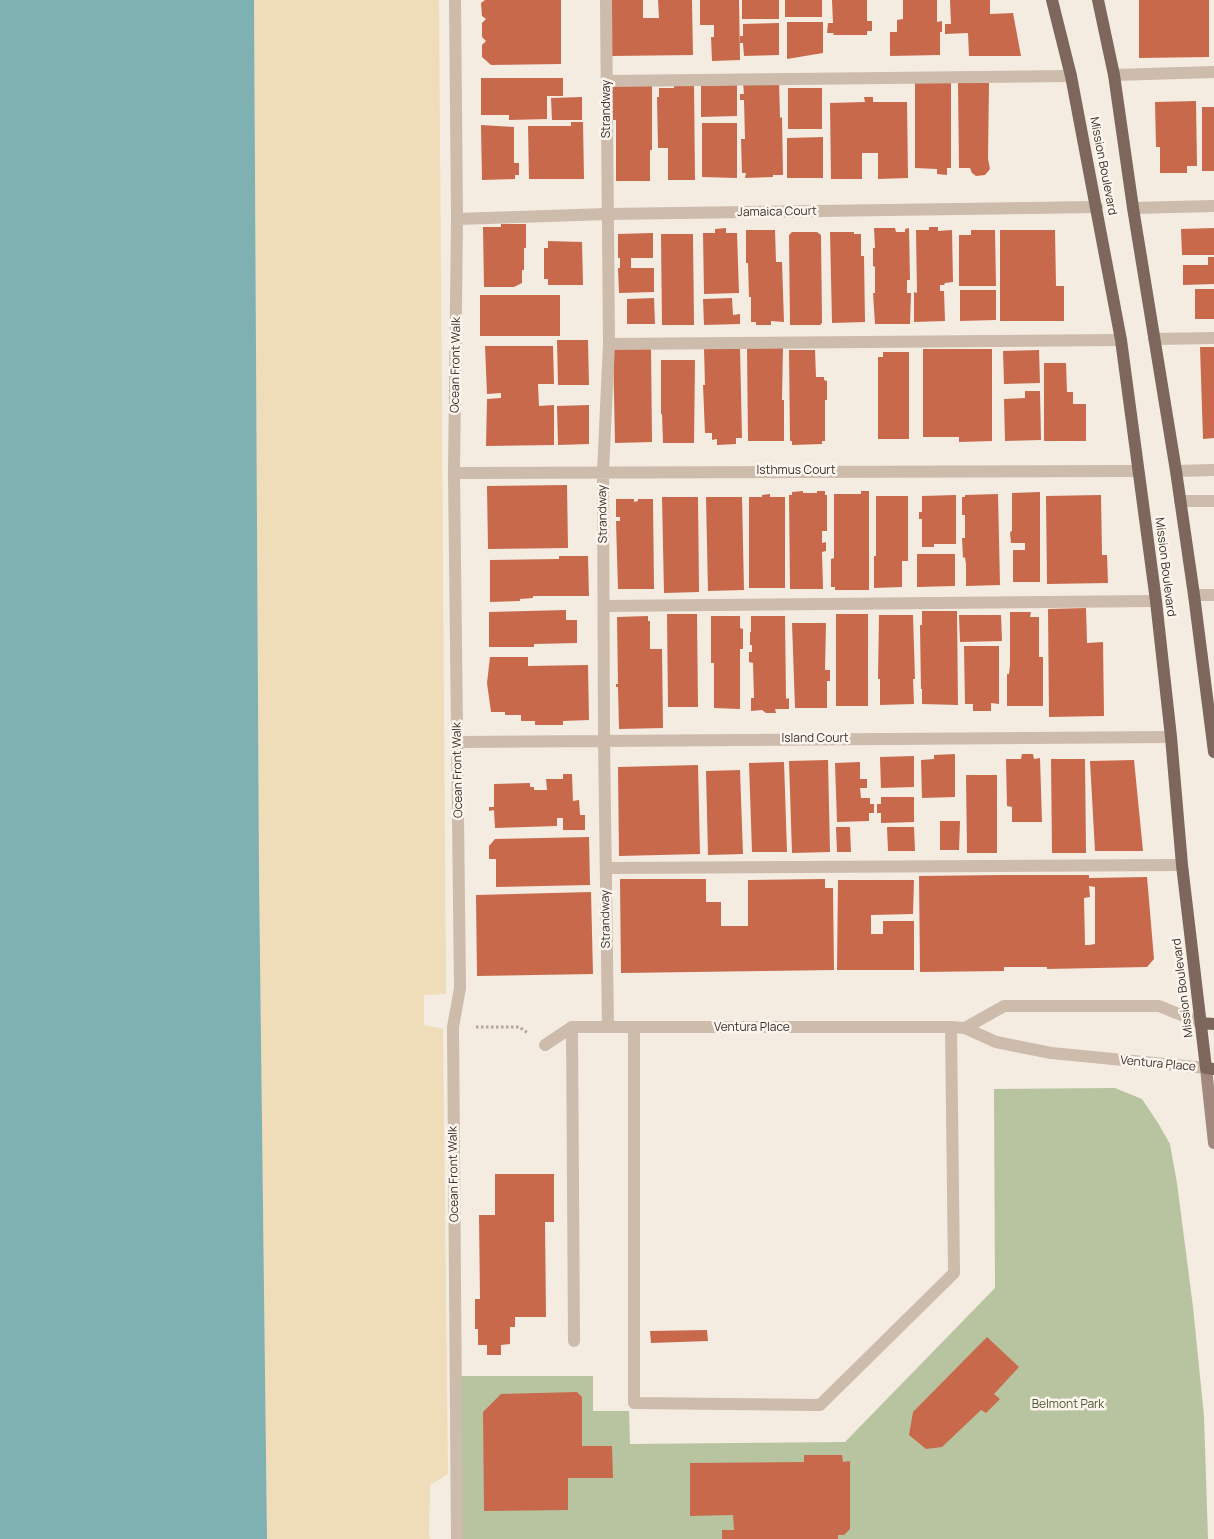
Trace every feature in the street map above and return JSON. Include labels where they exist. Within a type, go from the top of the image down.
[{"type":"main road","name":"Mission Boulevard","points":[[1052,0],[1071,76],[1097,207],[1120,340],[1156,601],[1171,737],[1182,865],[1208,1024],[1214,1143]]},
{"type":"main road","name":"Mission Boulevard","points":[[1098,0],[1114,75],[1132,208],[1176,471],[1214,752]]},
{"type":"street","name":"Ocean Front Walk","points":[[454,0],[457,219],[454,473],[460,988],[453,1027],[457,1539]]},
{"type":"street","name":"Strandway","points":[[606,0],[609,344],[603,472],[608,1028]]},
{"type":"street","points":[[1114,75],[1214,72]]},
{"type":"street","points":[[607,81],[1071,76]]},
{"type":"street","points":[[1132,208],[1214,206]]},
{"type":"street","name":"Jamaica Court","points":[[457,219],[608,214],[1097,207]]},
{"type":"street","points":[[1154,339],[1214,338]]},
{"type":"street","points":[[609,344],[1120,340]]},
{"type":"street","points":[[1176,471],[1214,470]]},
{"type":"street","name":"Isthmus Court","points":[[454,473],[1138,471]]},
{"type":"street","points":[[1180,501],[1214,501]]},
{"type":"street","points":[[1194,595],[1214,594]]},
{"type":"street","points":[[604,606],[1156,601]]},
{"type":"street","name":"Island Court","points":[[458,742],[1171,737]]},
{"type":"street","points":[[606,868],[1182,865]]},
{"type":"street","points":[[965,1028],[1004,1006],[1159,1006],[1208,1024]]},
{"type":"street","points":[[546,1046],[572,1027]]},
{"type":"street","points":[[572,1027],[574,1341]]},
{"type":"street","name":"Ventura Place","points":[[572,1027],[951,1027],[965,1028],[996,1042],[1052,1053],[1210,1068]]},
{"type":"street","points":[[634,1028],[634,1402],[820,1405],[954,1274],[951,1027]]},
{"type":"path","points":[[453,1027],[519,1027],[546,1046]]},
{"type":"green space","name":"Belmont Park","points":[[1115,1088],[1142,1099],[1170,1144],[1193,1307],[1204,1416],[1208,1539],[457,1539],[456,1376],[593,1376],[593,1411],[629,1411],[630,1444],[845,1442],[995,1288],[994,1089]]},
{"type":"sand","points":[[254,0],[439,0],[446,994],[424,995],[424,1025],[443,1029],[448,1474],[430,1485],[429,1536],[431,1539],[267,1539],[259,873]]},
{"type":"water","points":[[0,0],[254,0],[259,873],[267,1539],[0,1539]]},
{"type":"building","points":[[485,0],[561,0],[561,64],[491,65],[482,57],[482,45],[486,41],[482,37],[482,23],[486,19],[482,16],[481,3]]},
{"type":"building","points":[[610,0],[643,0],[643,18],[659,18],[658,0],[692,0],[693,55],[611,56]]},
{"type":"building","points":[[700,0],[739,0],[740,60],[712,61],[711,37],[714,37],[714,25],[700,25]]},
{"type":"building","points":[[742,0],[779,0],[779,19],[742,19]]},
{"type":"building","points":[[785,0],[822,0],[822,17],[785,17]]},
{"type":"building","points":[[832,0],[867,0],[867,21],[872,21],[872,31],[867,31],[867,35],[833,35],[834,33],[827,33],[828,23],[833,23]]},
{"type":"building","points":[[903,0],[937,0],[937,22],[942,21],[940,55],[890,56],[890,32],[897,32],[897,20],[903,19]]},
{"type":"building","points":[[950,0],[990,0],[990,14],[1013,13],[1021,56],[969,56],[968,33],[945,34],[945,24],[951,24]]},
{"type":"building","points":[[1139,0],[1209,0],[1209,57],[1139,58]]},
{"type":"building","points":[[787,22],[823,22],[823,53],[787,59]]},
{"type":"building","points":[[779,23],[779,55],[744,56],[743,43],[740,43],[740,36],[743,36],[743,24]]},
{"type":"building","points":[[481,78],[563,78],[563,96],[547,96],[547,119],[509,120],[509,115],[481,115]]},
{"type":"building","points":[[779,81],[783,175],[745,178],[746,173],[742,173],[741,139],[745,139],[744,100],[740,100],[740,94],[744,94],[743,82]]},
{"type":"building","points":[[915,83],[951,83],[951,168],[947,168],[947,175],[937,174],[937,169],[915,168]]},
{"type":"building","points":[[958,83],[989,83],[988,159],[990,169],[985,175],[976,176],[970,168],[959,168]]},
{"type":"building","points":[[652,84],[650,181],[616,181],[616,120],[611,120],[611,85]]},
{"type":"building","points":[[674,84],[694,84],[695,180],[668,180],[668,148],[658,148],[657,97],[659,97],[659,88],[674,88]]},
{"type":"building","points":[[737,85],[737,116],[701,117],[701,86]]},
{"type":"building","points":[[788,88],[822,88],[822,129],[788,129]]},
{"type":"building","points":[[582,97],[582,120],[552,120],[551,98]]},
{"type":"building","points":[[864,97],[873,97],[873,102],[907,102],[908,178],[878,179],[878,153],[862,153],[862,179],[831,179],[830,103],[865,102]]},
{"type":"building","points":[[1196,101],[1197,166],[1187,166],[1187,173],[1160,173],[1160,147],[1156,147],[1155,102]]},
{"type":"building","points":[[1202,107],[1214,107],[1214,171],[1202,171]]},
{"type":"building","points":[[571,122],[583,122],[584,179],[529,179],[528,126],[571,126]]},
{"type":"building","points":[[702,123],[737,123],[737,178],[702,177]]},
{"type":"building","points":[[481,125],[514,127],[514,163],[519,163],[519,175],[515,175],[515,179],[482,180]]},
{"type":"building","points":[[823,137],[823,178],[787,178],[787,138]]},
{"type":"building","points":[[501,224],[526,224],[526,248],[524,248],[522,283],[514,287],[484,287],[483,227],[501,227]]},
{"type":"building","points":[[929,227],[938,227],[938,231],[952,230],[953,282],[940,285],[940,291],[944,291],[945,321],[914,322],[914,292],[917,293],[916,230],[929,230]]},
{"type":"building","points":[[726,228],[726,233],[737,233],[739,293],[704,294],[703,233],[715,233],[715,229]]},
{"type":"building","points":[[874,228],[895,228],[896,232],[905,232],[905,229],[909,228],[910,280],[907,280],[907,293],[911,293],[910,324],[875,324],[873,293],[875,293],[875,267],[873,266],[873,248],[875,248]]},
{"type":"building","points":[[1214,228],[1214,255],[1182,255],[1181,229]]},
{"type":"building","points":[[746,230],[775,230],[776,262],[782,262],[784,322],[771,321],[771,325],[756,325],[756,322],[751,322],[751,297],[749,297],[748,263],[746,263]]},
{"type":"building","points":[[971,230],[995,230],[996,286],[959,286],[959,235],[971,235]]},
{"type":"building","points":[[1000,230],[1055,230],[1056,286],[1064,286],[1064,321],[1000,321]]},
{"type":"building","points":[[792,232],[817,232],[821,235],[822,323],[820,325],[790,325],[789,235]]},
{"type":"building","points":[[830,232],[854,232],[854,234],[861,234],[861,256],[864,256],[865,322],[832,323]]},
{"type":"building","points":[[653,233],[653,258],[631,258],[631,268],[654,268],[654,292],[619,293],[618,268],[620,268],[620,258],[618,258],[618,234]]},
{"type":"building","points":[[661,234],[693,234],[694,325],[662,325]]},
{"type":"building","points":[[548,241],[582,242],[583,285],[548,285],[548,279],[544,279],[544,248],[548,248]]},
{"type":"building","points":[[1208,257],[1214,257],[1214,284],[1183,285],[1183,265],[1208,265]]},
{"type":"building","points":[[1195,289],[1214,289],[1214,319],[1195,319]]},
{"type":"building","points":[[960,290],[996,290],[996,320],[960,321]]},
{"type":"building","points":[[480,295],[560,295],[560,336],[480,336]]},
{"type":"building","points":[[654,298],[655,324],[627,324],[627,299]]},
{"type":"building","points":[[732,298],[733,315],[740,314],[740,324],[704,325],[703,299]]},
{"type":"building","points":[[557,340],[588,340],[589,385],[558,385]]},
{"type":"building","points":[[485,346],[553,346],[554,384],[538,384],[539,406],[554,405],[554,445],[486,446],[487,399],[501,398],[501,393],[487,394]]},
{"type":"building","points":[[651,347],[652,442],[615,443],[613,348]]},
{"type":"building","points":[[783,347],[782,400],[784,400],[784,441],[748,441],[747,348]]},
{"type":"building","points":[[1200,347],[1214,347],[1214,438],[1203,439]]},
{"type":"building","points":[[704,348],[740,348],[742,438],[736,438],[736,444],[717,445],[717,439],[712,440],[712,433],[705,433]]},
{"type":"building","points":[[923,349],[992,349],[992,441],[959,442],[959,437],[923,437]]},
{"type":"building","points":[[789,350],[815,350],[816,377],[824,377],[824,380],[827,381],[825,441],[822,441],[822,444],[792,445],[792,441],[790,441]]},
{"type":"building","points":[[1039,350],[1040,383],[1004,384],[1003,351]]},
{"type":"building","points":[[883,352],[909,352],[909,439],[878,439],[878,357],[883,357]]},
{"type":"building","points":[[661,360],[695,360],[694,443],[663,443]]},
{"type":"building","points":[[1044,363],[1066,363],[1067,392],[1073,392],[1073,404],[1086,404],[1086,441],[1044,441]]},
{"type":"building","points":[[1025,391],[1040,391],[1041,440],[1005,441],[1004,399],[1025,398]]},
{"type":"building","points":[[589,405],[589,444],[558,445],[557,406]]},
{"type":"building","points":[[567,485],[568,548],[488,549],[487,486]]},
{"type":"building","points":[[803,491],[803,493],[817,493],[817,491],[825,491],[825,495],[827,495],[827,531],[822,531],[822,543],[826,542],[826,551],[822,552],[823,589],[790,589],[789,495],[792,495],[792,492]]},
{"type":"building","points":[[861,491],[869,491],[869,590],[835,590],[835,587],[831,587],[831,559],[834,558],[834,494],[861,494]]},
{"type":"building","points":[[1040,492],[1040,582],[1013,582],[1013,550],[1025,550],[1025,543],[1011,543],[1012,493]]},
{"type":"building","points":[[770,494],[770,497],[785,497],[785,588],[749,588],[749,497],[762,497],[762,495]]},
{"type":"building","points":[[998,494],[1000,585],[966,586],[966,565],[965,557],[963,558],[962,538],[965,538],[965,515],[962,515],[962,497],[965,497],[965,495]]},
{"type":"building","points":[[956,495],[956,544],[934,544],[934,547],[922,547],[922,519],[919,519],[919,512],[922,512],[922,496]]},
{"type":"building","points":[[1101,495],[1102,555],[1107,555],[1108,583],[1047,584],[1046,496]]},
{"type":"building","points":[[876,496],[908,496],[908,561],[902,561],[902,587],[874,588]]},
{"type":"building","points":[[662,497],[698,497],[699,592],[664,593]]},
{"type":"building","points":[[706,497],[742,497],[744,590],[708,591]]},
{"type":"building","points":[[616,499],[634,499],[634,502],[638,501],[638,499],[653,499],[654,589],[618,589],[616,521],[620,521],[620,517],[616,517]]},
{"type":"building","points":[[917,554],[955,554],[955,586],[917,587]]},
{"type":"building","points":[[559,556],[588,556],[589,596],[533,596],[533,598],[520,599],[520,601],[490,602],[490,560],[559,559]]},
{"type":"building","points":[[1086,608],[1087,643],[1103,642],[1104,716],[1049,717],[1048,609]]},
{"type":"building","points":[[566,610],[566,620],[577,620],[577,643],[534,644],[534,647],[489,647],[489,612]]},
{"type":"building","points":[[922,611],[957,611],[958,705],[922,704],[920,625],[922,625]]},
{"type":"building","points":[[1010,612],[1031,612],[1030,617],[1039,617],[1039,657],[1043,657],[1043,706],[1007,706],[1007,674],[1009,674],[1010,665]]},
{"type":"building","points":[[667,614],[697,614],[698,707],[668,707]]},
{"type":"building","points":[[836,614],[868,614],[868,706],[836,706]]},
{"type":"building","points":[[879,615],[913,615],[914,704],[880,705],[880,679],[878,679]]},
{"type":"building","points":[[959,615],[1001,615],[1002,641],[960,642]]},
{"type":"building","points":[[648,616],[648,621],[650,621],[650,649],[662,649],[663,728],[619,729],[618,687],[616,687],[616,684],[618,684],[617,617]]},
{"type":"building","points":[[711,616],[740,616],[740,628],[743,629],[743,649],[740,649],[740,709],[714,708],[714,663],[711,663]]},
{"type":"building","points":[[751,616],[785,616],[786,699],[789,698],[789,709],[775,709],[776,713],[766,713],[762,710],[751,711],[751,698],[754,698],[753,663],[749,662],[749,652],[752,652],[752,645],[750,645]]},
{"type":"building","points":[[792,623],[826,623],[825,670],[830,670],[830,681],[827,681],[827,708],[795,708]]},
{"type":"building","points":[[964,646],[999,646],[999,704],[991,703],[991,711],[973,711],[973,704],[965,704]]},
{"type":"building","points":[[490,657],[528,657],[528,666],[588,665],[589,720],[563,721],[563,725],[535,725],[535,721],[521,721],[521,715],[505,715],[505,712],[491,712],[487,683]]},
{"type":"building","points":[[955,754],[955,797],[922,798],[921,760],[934,759],[934,755]]},
{"type":"building","points":[[1022,754],[1033,754],[1034,759],[1040,758],[1042,822],[1012,822],[1012,807],[1007,806],[1006,759],[1021,759]]},
{"type":"building","points":[[914,756],[914,787],[881,788],[880,757]]},
{"type":"building","points":[[1051,759],[1085,759],[1086,853],[1052,853]]},
{"type":"building","points":[[828,760],[830,852],[792,853],[789,761]]},
{"type":"building","points":[[1134,760],[1143,851],[1095,851],[1090,761]]},
{"type":"building","points":[[784,762],[787,852],[752,852],[749,763]]},
{"type":"building","points":[[860,762],[860,779],[867,779],[867,788],[860,788],[861,798],[870,798],[870,804],[874,804],[874,813],[869,813],[869,821],[837,822],[835,763]]},
{"type":"building","points":[[698,765],[700,854],[619,856],[618,767]]},
{"type":"building","points":[[740,770],[743,854],[708,855],[706,771]]},
{"type":"building","points":[[563,774],[572,774],[573,801],[579,800],[580,815],[585,815],[585,830],[563,830],[563,818],[557,818],[557,826],[495,828],[494,810],[489,811],[489,807],[494,807],[494,784],[530,783],[530,787],[534,787],[534,790],[547,790],[546,779],[563,779]]},
{"type":"building","points":[[966,775],[997,775],[997,853],[967,853]]},
{"type":"building","points":[[881,797],[914,797],[914,822],[881,823],[881,813],[877,813],[877,804],[881,804]]},
{"type":"building","points":[[940,821],[960,821],[959,850],[940,850]]},
{"type":"building","points":[[836,827],[850,827],[851,852],[837,852]]},
{"type":"building","points":[[887,827],[914,827],[915,851],[888,851]]},
{"type":"building","points":[[589,837],[590,885],[496,887],[496,859],[489,859],[489,846],[495,839]]},
{"type":"building","points":[[1089,875],[1089,878],[1147,877],[1154,959],[1147,967],[1047,969],[1047,967],[1004,967],[1004,971],[920,972],[919,876]],"holes":[[[1089,886],[1095,887],[1095,944],[1085,945],[1084,898],[1090,897]]]},
{"type":"building","points":[[620,879],[706,879],[706,902],[721,902],[721,926],[748,926],[748,880],[825,879],[825,888],[833,888],[834,970],[621,973]]},
{"type":"building","points":[[838,880],[914,880],[913,914],[871,915],[871,934],[883,934],[883,921],[914,921],[914,970],[837,970]]},
{"type":"building","points":[[591,892],[593,974],[477,976],[476,895]]},
{"type":"building","points":[[495,1174],[554,1174],[554,1222],[545,1222],[546,1317],[515,1317],[515,1327],[510,1327],[510,1344],[501,1345],[501,1355],[487,1355],[487,1345],[478,1345],[478,1329],[475,1329],[475,1299],[480,1299],[479,1215],[495,1215]]},
{"type":"building","points":[[707,1330],[708,1341],[651,1343],[650,1331]]},
{"type":"building","points":[[987,1337],[1019,1367],[994,1394],[1000,1399],[986,1413],[981,1410],[942,1447],[926,1449],[909,1435],[913,1412]]},
{"type":"building","points":[[577,1392],[582,1397],[582,1446],[612,1446],[613,1478],[568,1478],[568,1510],[484,1511],[483,1412],[501,1394]]},
{"type":"building","points":[[804,1455],[842,1455],[843,1462],[850,1461],[850,1529],[844,1535],[838,1535],[838,1539],[722,1539],[722,1530],[734,1530],[733,1515],[690,1516],[690,1463],[804,1462]]}]
